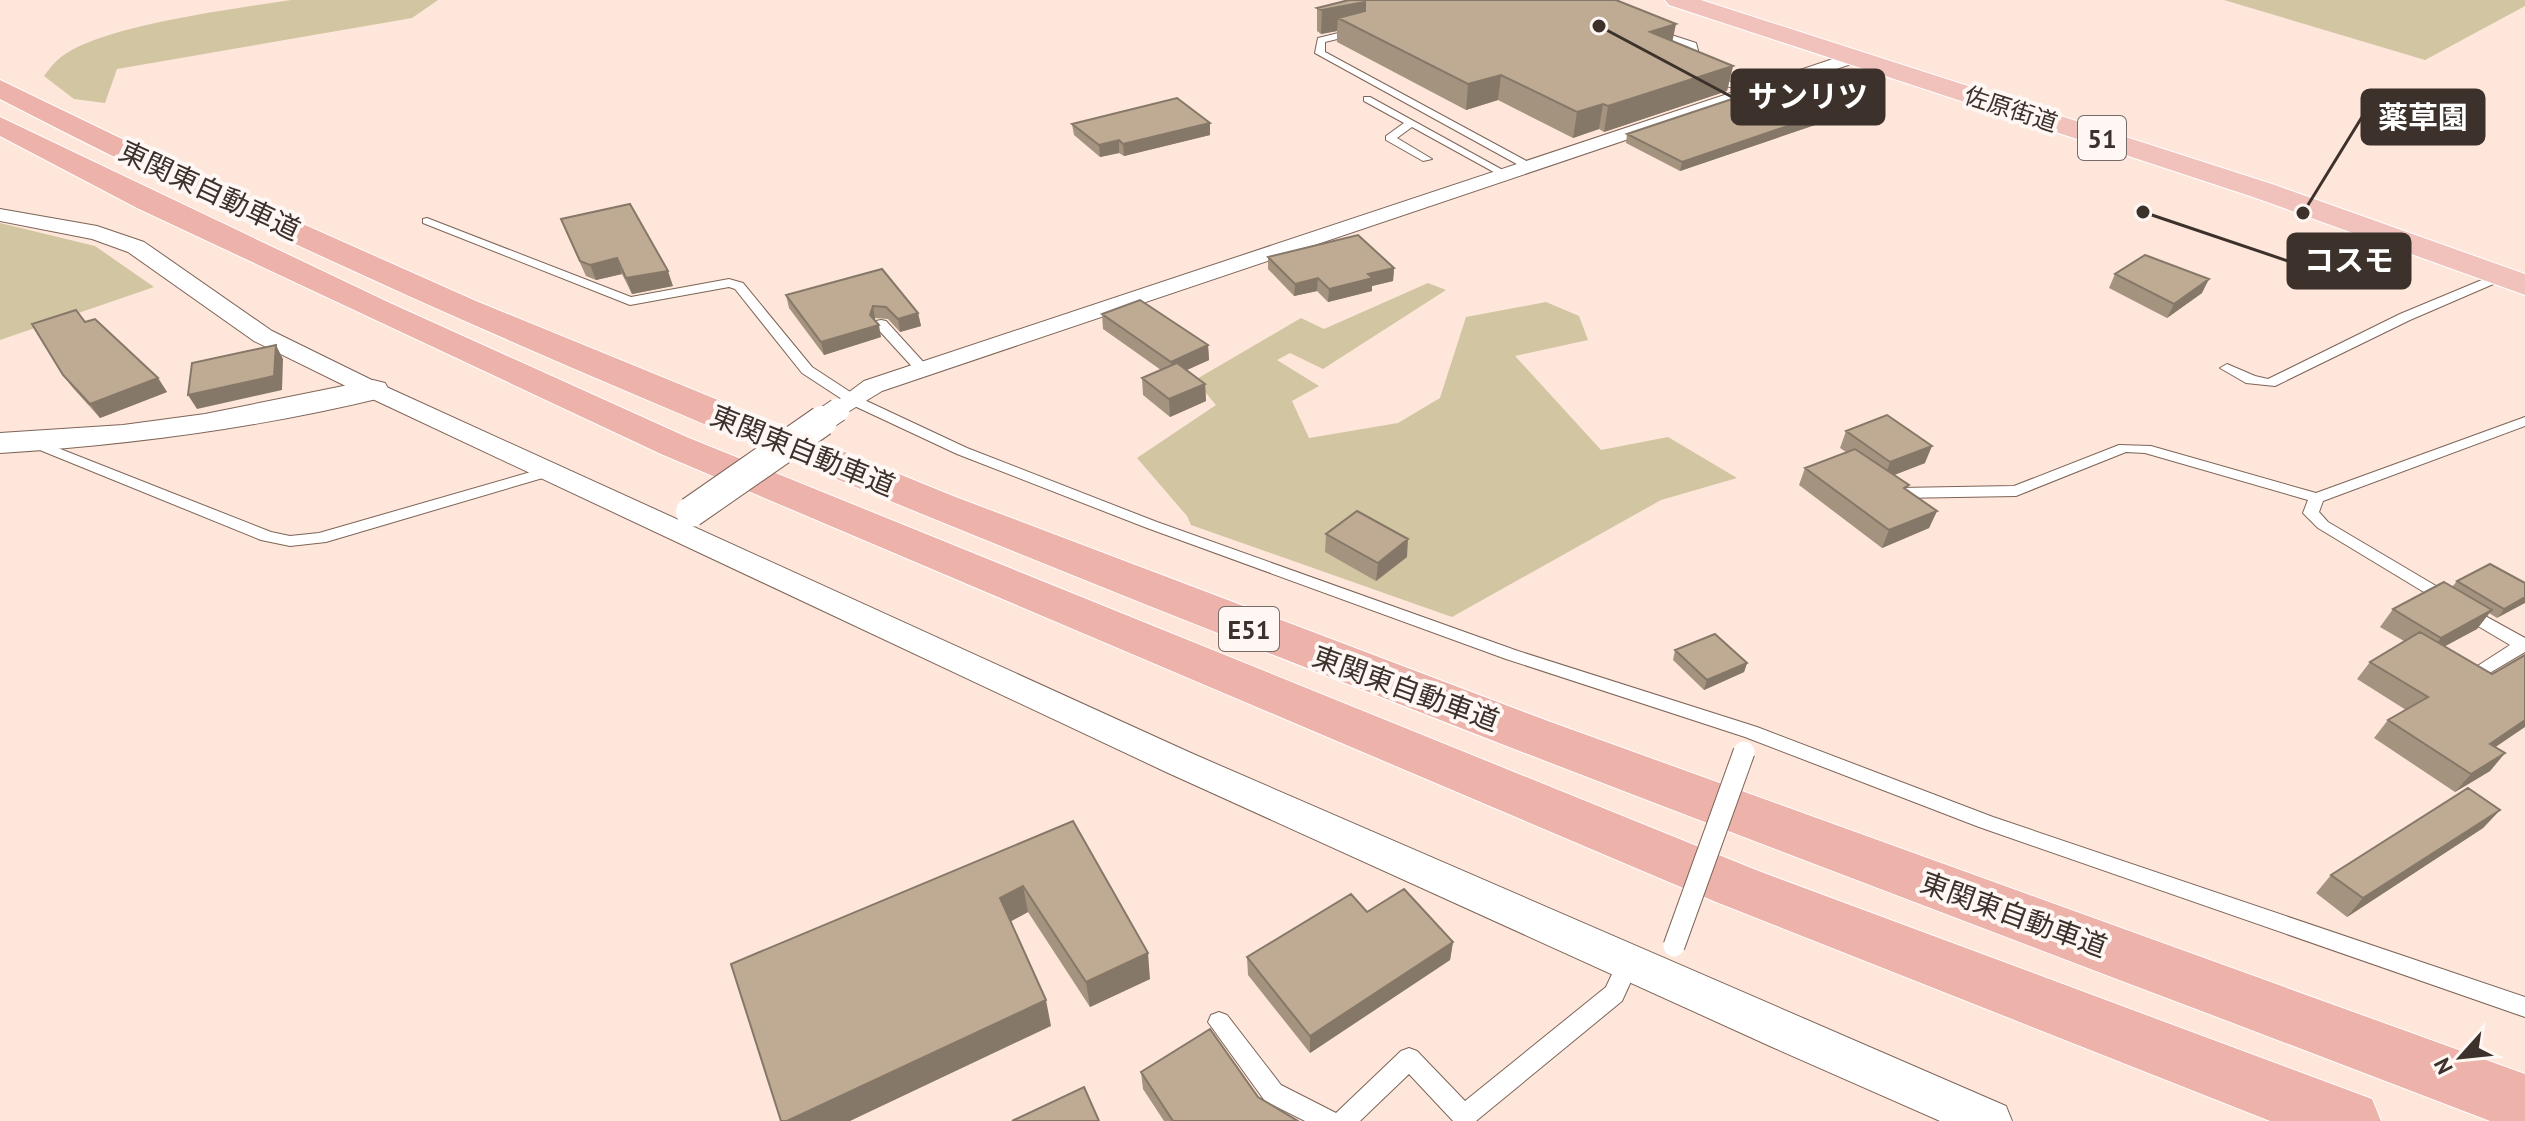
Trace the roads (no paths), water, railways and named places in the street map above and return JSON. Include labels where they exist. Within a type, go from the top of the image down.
[{"type":"highway","name":"佐原街道","points":[[1677,0],[2250,187],[2513,281]]},
{"type":"highway","name":"東関東自動車道","points":[[0,88],[193,184],[718,416],[1240,626],[2525,1104]]},
{"type":"highway","name":"東関東自動車道","points":[[0,125],[349,297],[675,446],[1736,886],[2349,1121]]},
{"type":"street","points":[[681,521],[873,386],[1851,58]]},
{"type":"street","points":[[0,215],[97,233],[136,247],[263,336],[373,390],[548,472],[681,521],[1642,973],[1990,1121]]},
{"type":"street","points":[[14,442],[123,435],[205,424],[373,390]]},
{"type":"lane","points":[[1650,28],[1693,45],[1700,75],[1753,91]]},
{"type":"lane","points":[[1360,30],[1321,40],[1320,53],[1528,166]]},
{"type":"lane","points":[[1367,99],[1505,174]]},
{"type":"lane","points":[[1411,123],[1390,138],[1427,159]]},
{"type":"lane","points":[[427,221],[630,301],[729,283],[739,286],[807,370],[845,405],[1152,525],[1748,742],[2525,1007]]},
{"type":"lane","points":[[2227,368],[2251,380],[2270,383],[2405,317],[2513,281]]},
{"type":"lane","points":[[881,324],[922,369]]},
{"type":"lane","points":[[1899,493],[2016,491],[2124,448],[2146,449],[2317,498],[2525,421]]},
{"type":"lane","points":[[14,442],[267,536],[290,541],[320,538],[548,472]]},
{"type":"lane","points":[[2317,498],[2311,513],[2323,525],[2523,645],[2471,678]]},
{"type":"lane","points":[[1344,1121],[1409,1058],[1464,1116],[1674,946],[1748,742]]},
{"type":"lane","points":[[1219,1022],[1273,1093],[1329,1121]]},
{"type":"place","name":"サンリツ","points":[[1599,26]]},
{"type":"place","name":"コスモ","points":[[2143,212]]},
{"type":"place","name":"薬草園","points":[[2303,213]]}]
